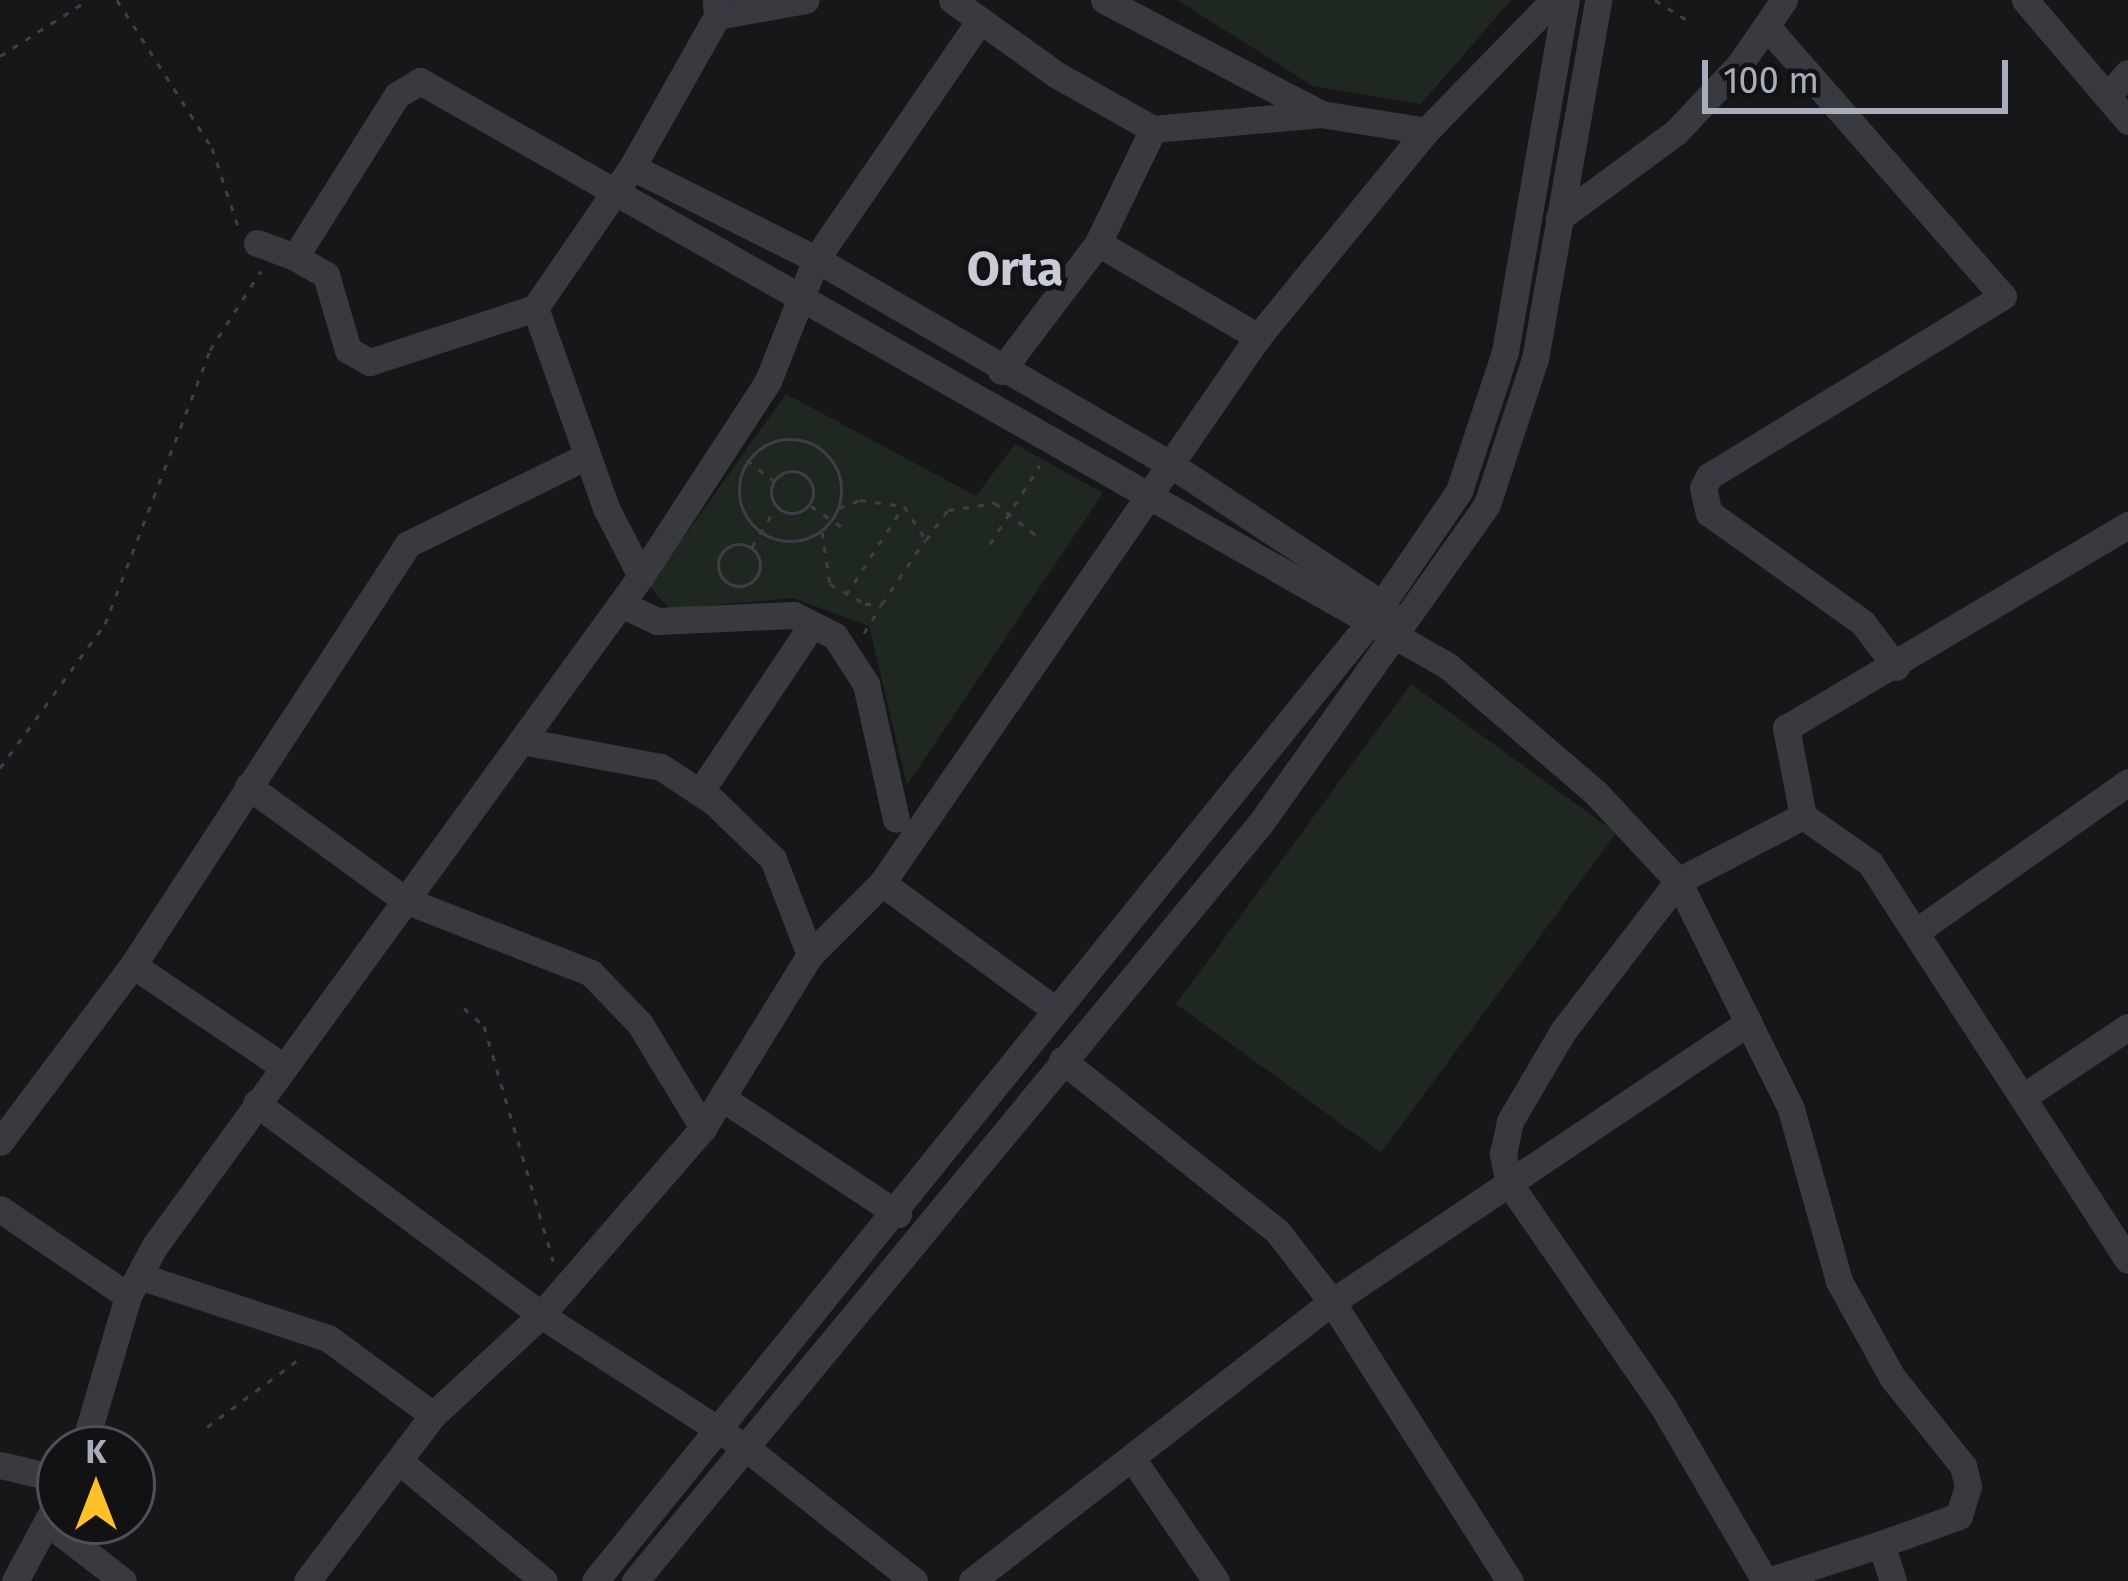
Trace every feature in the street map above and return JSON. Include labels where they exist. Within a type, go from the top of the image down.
[{"type":"street","points":[[256,243],[326,275],[348,350],[370,362],[535,308],[624,177],[716,8],[806,0]]},
{"type":"street","points":[[952,0],[1057,76],[1153,128],[1321,114],[1426,130]]},
{"type":"street","points":[[1104,0],[1321,114]]},
{"type":"street","points":[[308,1581],[433,1415],[542,1315],[704,1127],[810,955],[882,883],[1258,337],[1426,130],[1554,0]]},
{"type":"street","points":[[595,1581],[898,1214],[1054,1009],[1376,614],[1459,490],[1505,352],[1566,0]]},
{"type":"street","points":[[634,1581],[1259,824],[1402,633],[1486,504],[1535,359],[1598,0]]},
{"type":"street","points":[[1559,218],[1676,132],[1768,28],[1784,0]]},
{"type":"street","points":[[2024,0],[2128,121]]},
{"type":"street","points":[[91,1425],[134,1286],[282,1066],[641,576],[768,381],[798,292],[816,259],[980,20]]},
{"type":"street","points":[[1768,28],[2003,296],[1709,476],[1702,488],[1709,513],[1863,623],[1896,668]]},
{"type":"street","points":[[2107,96],[2128,73]]},
{"type":"street","points":[[303,262],[397,95],[420,81],[624,177],[816,259],[1000,371],[1173,466],[1402,633],[1597,793],[1678,881],[1791,1109],[1839,1281],[1892,1378],[1963,1466],[1968,1486],[1959,1516],[1766,1581],[1662,1406],[1509,1183],[1503,1154],[1510,1121],[1563,1030],[1678,881],[1803,816]]},
{"type":"street","points":[[1000,371],[1098,243],[1153,128]]},
{"type":"street","points":[[624,177],[798,292],[1376,614]]},
{"type":"street","points":[[1098,243],[1258,337]]},
{"type":"street","points":[[535,308],[587,456],[641,576]]},
{"type":"street","points":[[0,1142],[133,965],[408,544],[587,456]]},
{"type":"street","points":[[2128,525],[1896,668],[1786,728],[1803,816],[1870,863],[2128,1260]]},
{"type":"street","points":[[620,604],[657,621],[747,611],[812,625],[851,653],[866,684],[896,820]]},
{"type":"street","points":[[700,792],[812,625]]},
{"type":"street","points":[[522,741],[662,767],[700,792],[773,859],[810,955]]},
{"type":"street","points":[[1917,931],[2128,782]]},
{"type":"street","points":[[248,787],[405,900],[591,973],[640,1024],[704,1127]]},
{"type":"street","points":[[882,883],[1054,1009]]},
{"type":"street","points":[[133,965],[282,1066]]},
{"type":"street","points":[[972,1581],[1332,1302],[1749,1022]]},
{"type":"street","points":[[2024,1097],[2128,1027]]},
{"type":"street","points":[[1062,1060],[1277,1231],[1332,1302],[1510,1581]]},
{"type":"street","points":[[722,1098],[898,1214]]},
{"type":"street","points":[[256,1103],[542,1315],[746,1447],[914,1581]]},
{"type":"street","points":[[0,1209],[134,1286],[328,1338],[433,1415]]},
{"type":"street","points":[[1132,1458],[1216,1581]]},
{"type":"street","points":[[399,1461],[544,1581]]},
{"type":"street","points":[[0,1466],[36,1474]]},
{"type":"street","points":[[15,1581],[36,1542]]},
{"type":"street","points":[[1881,1544],[1893,1581]]},
{"type":"street","points":[[88,1545],[123,1581]]},
{"type":"path","points":[[0,56],[88,0]]},
{"type":"path","points":[[116,0],[212,148],[243,240],[256,243]]},
{"type":"path","points":[[1654,0],[1688,21]]},
{"type":"path","points":[[0,768],[105,624],[210,350],[260,271],[303,262]]},
{"type":"path","points":[[990,544],[1057,438]]},
{"type":"path","points":[[782,439],[816,446],[837,470],[838,508],[822,530],[792,542],[760,533],[740,505],[748,461],[782,439]]},
{"type":"path","points":[[748,461],[774,480],[777,507],[752,549]]},
{"type":"path","points":[[774,480],[785,472],[805,475],[814,492],[809,505],[797,513],[777,507]]},
{"type":"path","points":[[838,508],[860,500],[904,506],[926,540]]},
{"type":"path","points":[[851,653],[948,510],[995,503],[1042,540]]},
{"type":"path","points":[[809,505],[848,531]]},
{"type":"path","points":[[846,596],[904,506]]},
{"type":"path","points":[[822,530],[820,559],[846,596],[882,604]]},
{"type":"path","points":[[752,549],[760,566],[755,578],[730,584],[718,567],[722,554],[752,549]]},
{"type":"path","points":[[464,1007],[484,1026],[562,1291]]},
{"type":"path","points":[[207,1427],[328,1338]]},
{"type":"shaded area","points":[[1177,0],[1511,0],[1421,104],[1313,86]]},
{"type":"shaded area","points":[[786,394],[976,496],[1015,444],[1103,493],[907,785],[869,626],[793,598],[670,609],[649,586]]},
{"type":"shaded area","points":[[1411,684],[1616,833],[1381,1153],[1176,1004]]},
{"type":"district","name":"Orta","points":[[1015,270]]}]
